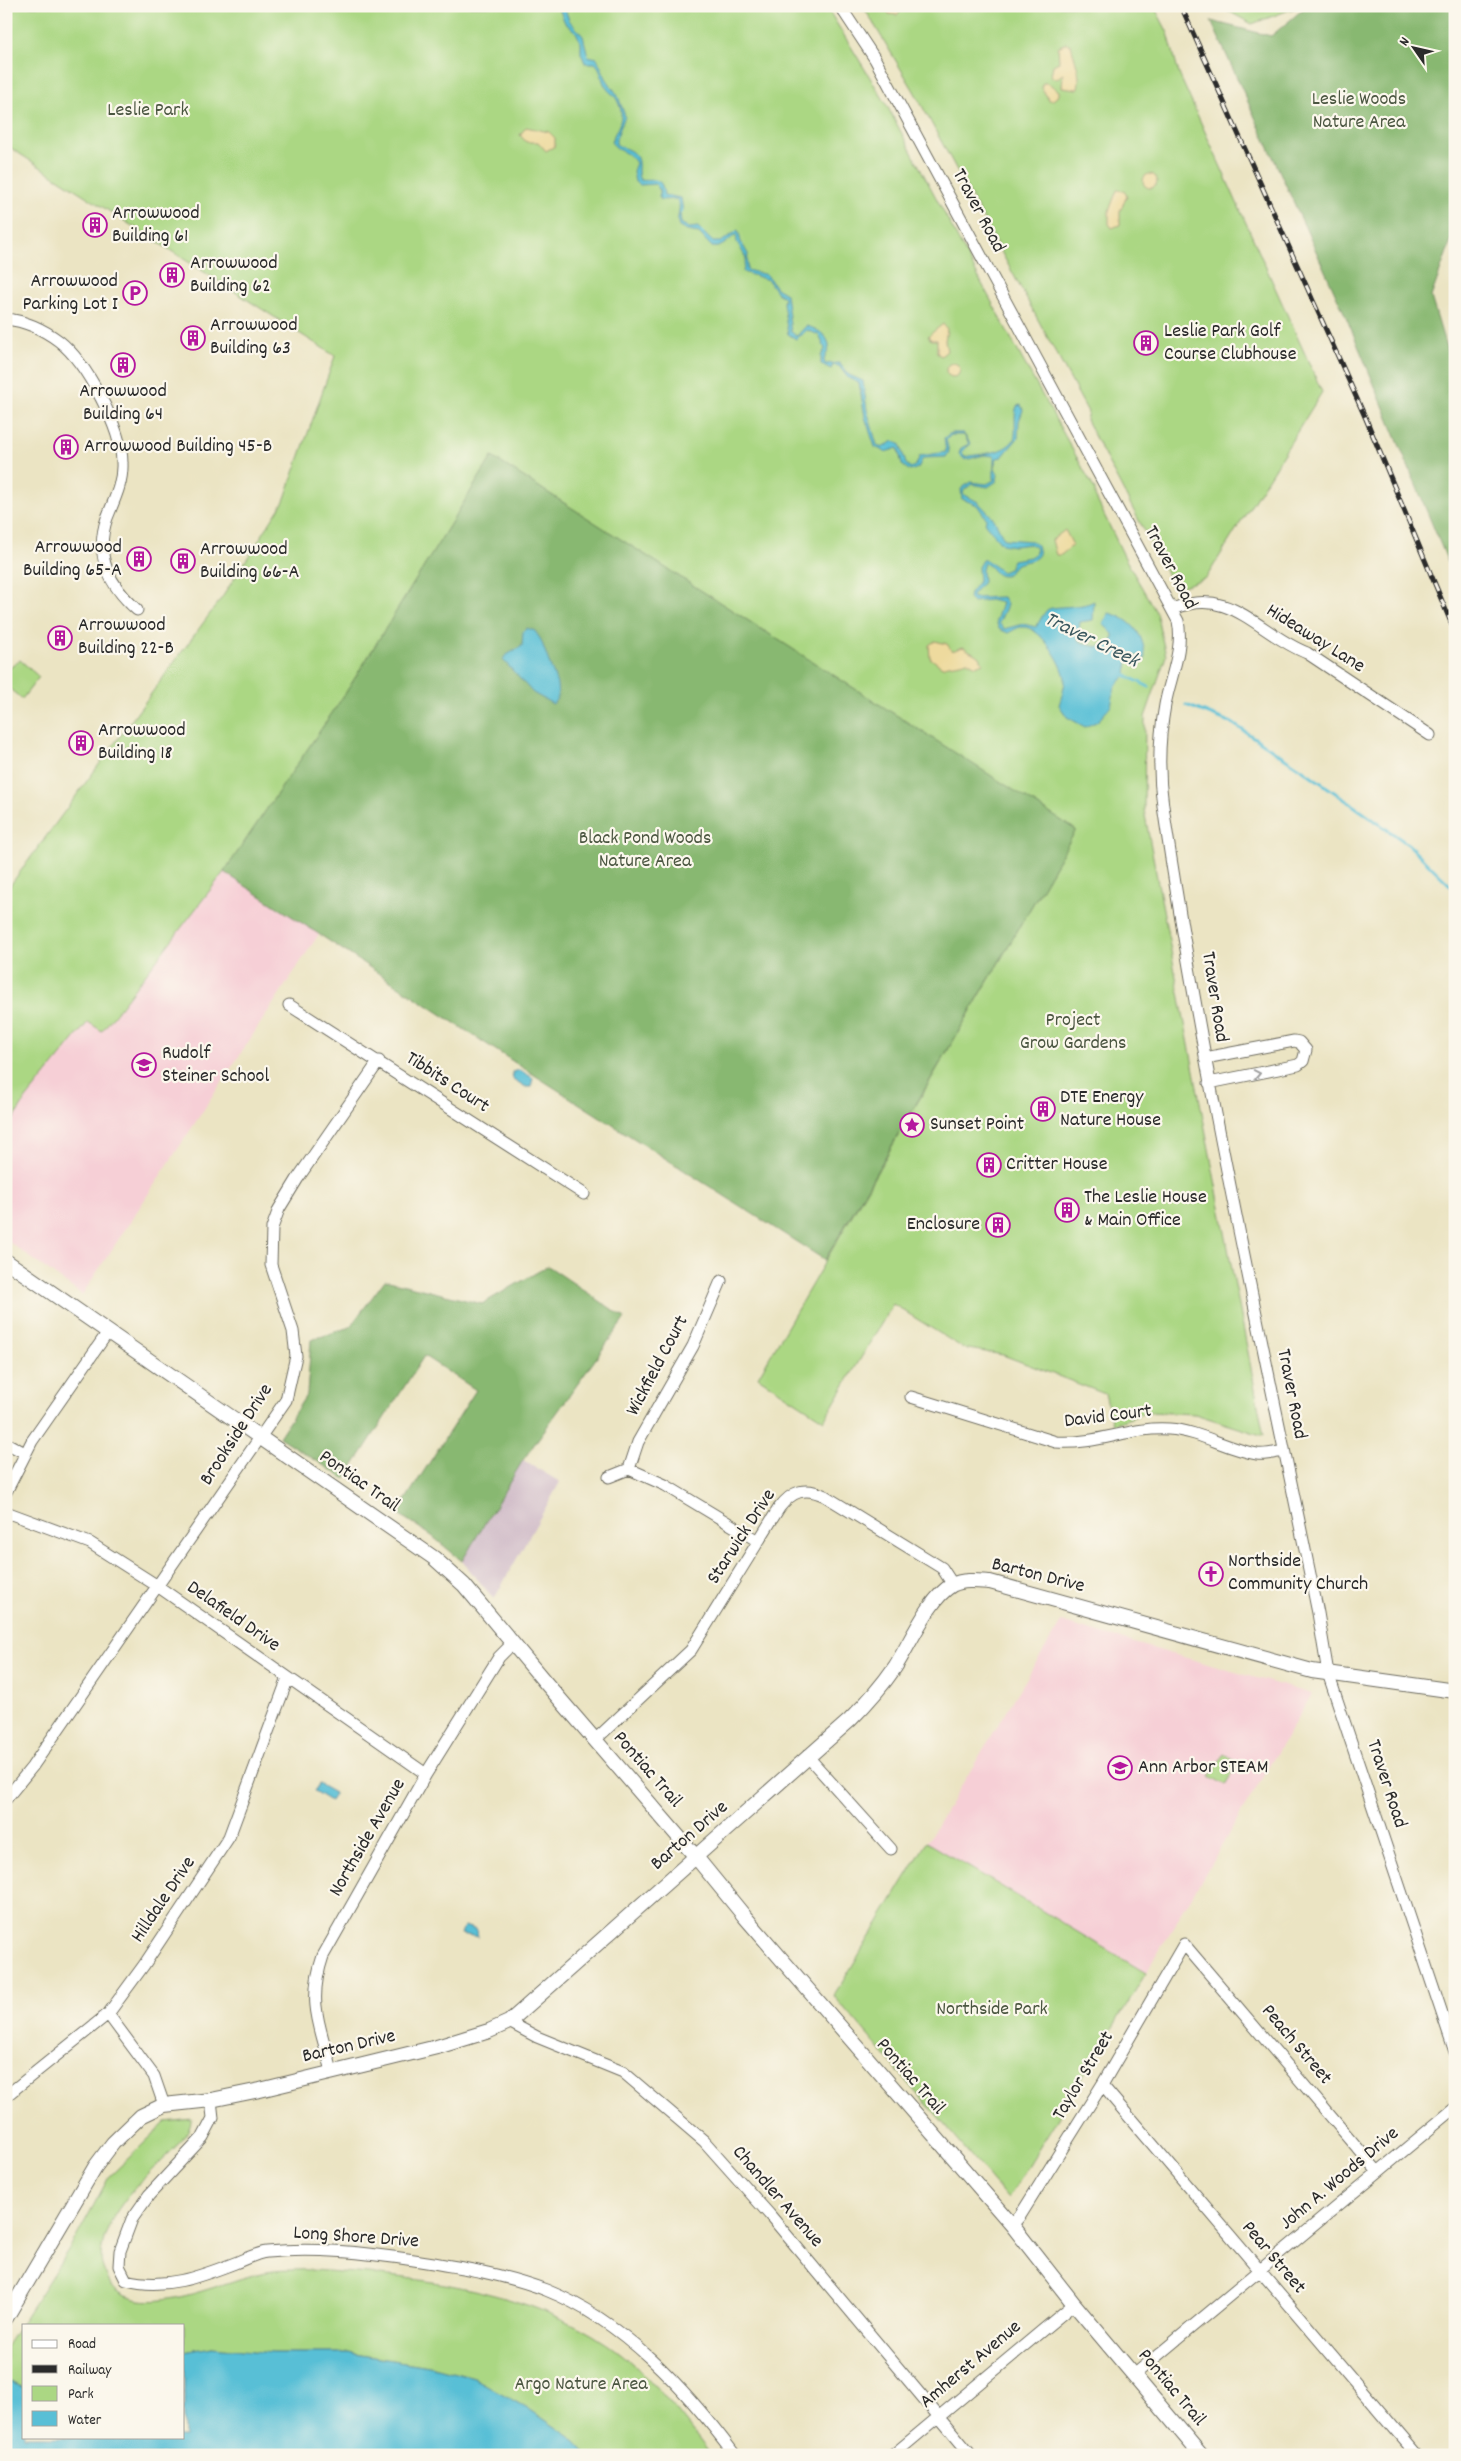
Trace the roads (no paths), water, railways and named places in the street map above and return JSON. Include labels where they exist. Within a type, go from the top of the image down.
[{"type":"main road","name":"Pontiac Trail","points":[[6,1261],[449,1570],[1012,2226],[1074,2304],[1201,2455]]},
{"type":"main road","name":"Barton Drive","points":[[6,2318],[96,2166],[141,2116],[164,2105],[211,2100],[260,2090],[437,2047],[489,2031],[509,2022],[809,1758],[870,1700],[895,1667],[933,1605],[953,1585],[968,1582],[990,1582],[1312,1671],[1455,1690]]},
{"type":"street","name":"Traver Road","points":[[840,6],[875,59],[1174,609],[1178,620],[1180,642],[1163,717],[1160,786],[1209,1083],[1283,1451],[1316,1604],[1328,1673],[1455,2052]]},
{"type":"street","points":[[6,319],[38,328],[66,347],[79,363],[113,420],[119,436],[122,465],[118,490],[103,533],[102,547],[107,570],[113,582],[120,594],[137,610]]},
{"type":"street","name":"Hideaway Lane","points":[[1174,609],[1200,602],[1214,602],[1228,606],[1293,648],[1307,654],[1430,735]]},
{"type":"street","name":"Tibbits Court","points":[[289,1005],[584,1194]]},
{"type":"street","points":[[1205,1058],[1294,1041],[1299,1042],[1306,1050],[1304,1060],[1298,1065],[1209,1083]]},
{"type":"street","name":"Brookside Drive","points":[[6,1800],[32,1767],[156,1585],[286,1400],[296,1356],[293,1331],[271,1265],[272,1228],[279,1209],[298,1178],[379,1061]]},
{"type":"street","name":"Wickfield Court","points":[[629,1469],[638,1442],[693,1346],[721,1281]]},
{"type":"street","points":[[6,1492],[25,1453],[108,1332]]},
{"type":"street","name":"David Court","points":[[912,1397],[1056,1442],[1076,1444],[1156,1429],[1170,1429],[1212,1438],[1256,1454],[1283,1451]]},
{"type":"street","points":[[6,1442],[25,1453]]},
{"type":"street","points":[[609,1477],[629,1469],[665,1485],[758,1541]]},
{"type":"street","name":"Starwick Drive","points":[[595,1740],[691,1650],[758,1541],[789,1497],[802,1490],[813,1491],[825,1496],[942,1568],[953,1585]]},
{"type":"street","name":"Delafield Drive","points":[[6,1512],[90,1543],[156,1585],[426,1774]]},
{"type":"street","name":"Northside Avenue","points":[[332,2071],[316,2011],[314,1993],[316,1977],[324,1956],[344,1917],[426,1774],[499,1657],[513,1643]]},
{"type":"street","name":"Hilldale Drive","points":[[6,2096],[108,2014],[229,1837],[288,1678]]},
{"type":"street","points":[[809,1758],[891,1849]]},
{"type":"street","name":"Taylor Street","points":[[1012,2226],[1102,2085],[1184,1944]]},
{"type":"street","name":"Peach Street","points":[[1184,1944],[1378,2172]]},
{"type":"street","points":[[108,2014],[154,2076],[164,2105]]},
{"type":"street","name":"Chandler Avenue","points":[[509,2022],[537,2037],[623,2072],[704,2141],[971,2455]]},
{"type":"street","name":"Pear Street","points":[[1102,2085],[1417,2455]]},
{"type":"street","name":"Long Shore Drive","points":[[211,2100],[213,2118],[203,2137],[149,2194],[132,2219],[120,2251],[119,2266],[126,2280],[143,2285],[176,2283],[265,2252],[303,2250],[384,2255],[478,2270],[546,2290],[571,2302],[621,2334],[670,2377],[735,2455]]},
{"type":"street","name":"John A. Woods Drive","points":[[1134,2375],[1455,2108]]},
{"type":"street","name":"Amherst Avenue","points":[[893,2455],[1074,2304]]},
{"type":"water","points":[[558,6],[564,6],[569,20],[583,36],[588,56],[597,58],[606,78],[618,96],[625,116],[616,139],[616,144],[632,152],[638,160],[640,180],[656,180],[661,184],[664,195],[681,198],[683,211],[680,214],[681,223],[689,228],[698,227],[713,242],[721,242],[738,230],[741,242],[748,254],[747,270],[767,275],[776,288],[786,294],[791,332],[797,336],[806,326],[818,331],[825,336],[829,344],[824,360],[825,364],[839,363],[849,375],[863,381],[867,410],[877,445],[882,448],[893,441],[900,444],[906,464],[911,468],[916,465],[920,456],[946,452],[944,438],[951,433],[963,433],[971,444],[962,451],[964,457],[991,453],[1004,448],[1014,440],[1016,410],[1017,406],[1021,405],[1023,410],[1019,421],[1018,438],[1002,457],[997,458],[994,466],[994,456],[984,455],[965,460],[959,454],[961,448],[969,444],[964,435],[951,435],[946,440],[949,452],[946,457],[923,458],[918,468],[910,471],[902,465],[898,448],[885,452],[875,447],[865,417],[859,383],[848,378],[839,366],[833,365],[831,369],[821,364],[821,356],[825,349],[819,335],[807,330],[796,339],[788,334],[783,303],[784,297],[777,293],[768,280],[743,272],[746,258],[737,242],[736,234],[723,245],[712,247],[699,233],[687,231],[679,227],[679,202],[677,199],[661,200],[656,184],[640,185],[635,182],[633,171],[636,163],[631,156],[611,142],[619,126],[621,111],[619,105],[604,84],[598,66],[595,63],[585,63],[581,53],[581,43],[576,32],[565,23]]},
{"type":"water","points":[[994,466],[998,474],[997,481],[988,487],[972,484],[964,490],[963,494],[978,502],[994,519],[1004,539],[1032,541],[1037,545],[1039,554],[1034,559],[1014,566],[1009,574],[1005,576],[1000,576],[984,563],[982,570],[983,582],[972,595],[973,598],[1003,597],[1007,605],[999,623],[1004,629],[1023,624],[1036,627],[1047,610],[1082,605],[1094,601],[1093,620],[1080,622],[1079,630],[1075,632],[1078,640],[1100,646],[1113,640],[1113,634],[1103,624],[1109,613],[1131,624],[1143,643],[1145,660],[1137,655],[1128,660],[1126,675],[1115,687],[1111,706],[1098,721],[1085,727],[1067,717],[1059,705],[1065,678],[1060,663],[1043,638],[1029,628],[1020,627],[1008,633],[999,629],[996,621],[1002,603],[990,600],[973,602],[969,598],[970,593],[979,581],[978,567],[982,560],[986,560],[1002,572],[1009,569],[1013,560],[1030,557],[1036,553],[1035,547],[1030,544],[1014,546],[1002,544],[985,524],[986,518],[977,505],[962,499],[961,489],[970,482],[987,484],[994,480]]},
{"type":"water","points":[[527,628],[535,631],[541,640],[557,684],[558,697],[553,704],[533,693],[503,660],[505,656],[522,646],[523,632]]},
{"type":"water","points":[[520,1070],[533,1078],[531,1087],[526,1087],[513,1079],[512,1072]]},
{"type":"water","points":[[319,1784],[335,1793],[330,1801],[314,1791]]},
{"type":"water","points":[[464,1926],[477,1930],[478,1937],[461,1934]]},
{"type":"water","points":[[212,2347],[272,2353],[348,2353],[429,2366],[474,2378],[526,2407],[573,2439],[588,2455],[6,2455],[6,2380],[22,2387],[22,2438],[185,2438],[185,2352]]},
{"type":"waterway","name":"Traver Creek","points":[[1123,674],[1149,687]]},
{"type":"waterway","name":"Traver Creek","points":[[1186,705],[1232,723],[1303,770],[1409,845],[1455,890]]},
{"type":"railway","points":[[1181,6],[1366,419],[1455,632]]},
{"type":"place","name":"Arrowwood Building 61","points":[[95,225]]},
{"type":"place","name":"Arrowwood Building 62","points":[[172,275]]},
{"type":"place","name":"Arrowwood Parking Lot I","points":[[135,293]]},
{"type":"place","name":"Arrowwood Building 63","points":[[193,338]]},
{"type":"place","name":"Leslie Park Golf Course Clubhouse","points":[[1146,343]]},
{"type":"place","name":"Arrowwood Building 64","points":[[123,365]]},
{"type":"place","name":"Arrowwood Building 45-B","points":[[66,447]]},
{"type":"place","name":"Arrowwood Building 65-A","points":[[139,559]]},
{"type":"place","name":"Arrowwood Building 66-A","points":[[183,561]]},
{"type":"place","name":"Arrowwood Building 22-B","points":[[60,638]]},
{"type":"place","name":"Arrowwood Building 18","points":[[81,743]]},
{"type":"place","name":"Rudolf Steiner School","points":[[144,1065]]},
{"type":"place","name":"DTE Energy Nature House","points":[[1043,1109]]},
{"type":"place","name":"Sunset Point","points":[[912,1125]]},
{"type":"place","name":"Critter House","points":[[989,1165]]},
{"type":"place","name":"The Leslie House & Main Office","points":[[1067,1210]]},
{"type":"place","name":"Enclosure","points":[[998,1225]]},
{"type":"place","name":"Northside Community Church","points":[[1211,1574]]},
{"type":"place","name":"Ann Arbor STEAM","points":[[1120,1768]]},
{"type":"park label","name":"Leslie Park","points":[[148,111]]},
{"type":"park label","name":"Leslie Woods Nature Area","points":[[1359,112]]},
{"type":"park label","name":"Black Pond Woods Nature Area","points":[[645,850]]},
{"type":"park label","name":"Project Grow Gardens","points":[[1073,1032]]},
{"type":"park label","name":"Northside Park","points":[[992,2010]]},
{"type":"park label","name":"Argo Nature Area","points":[[581,2385]]}]
